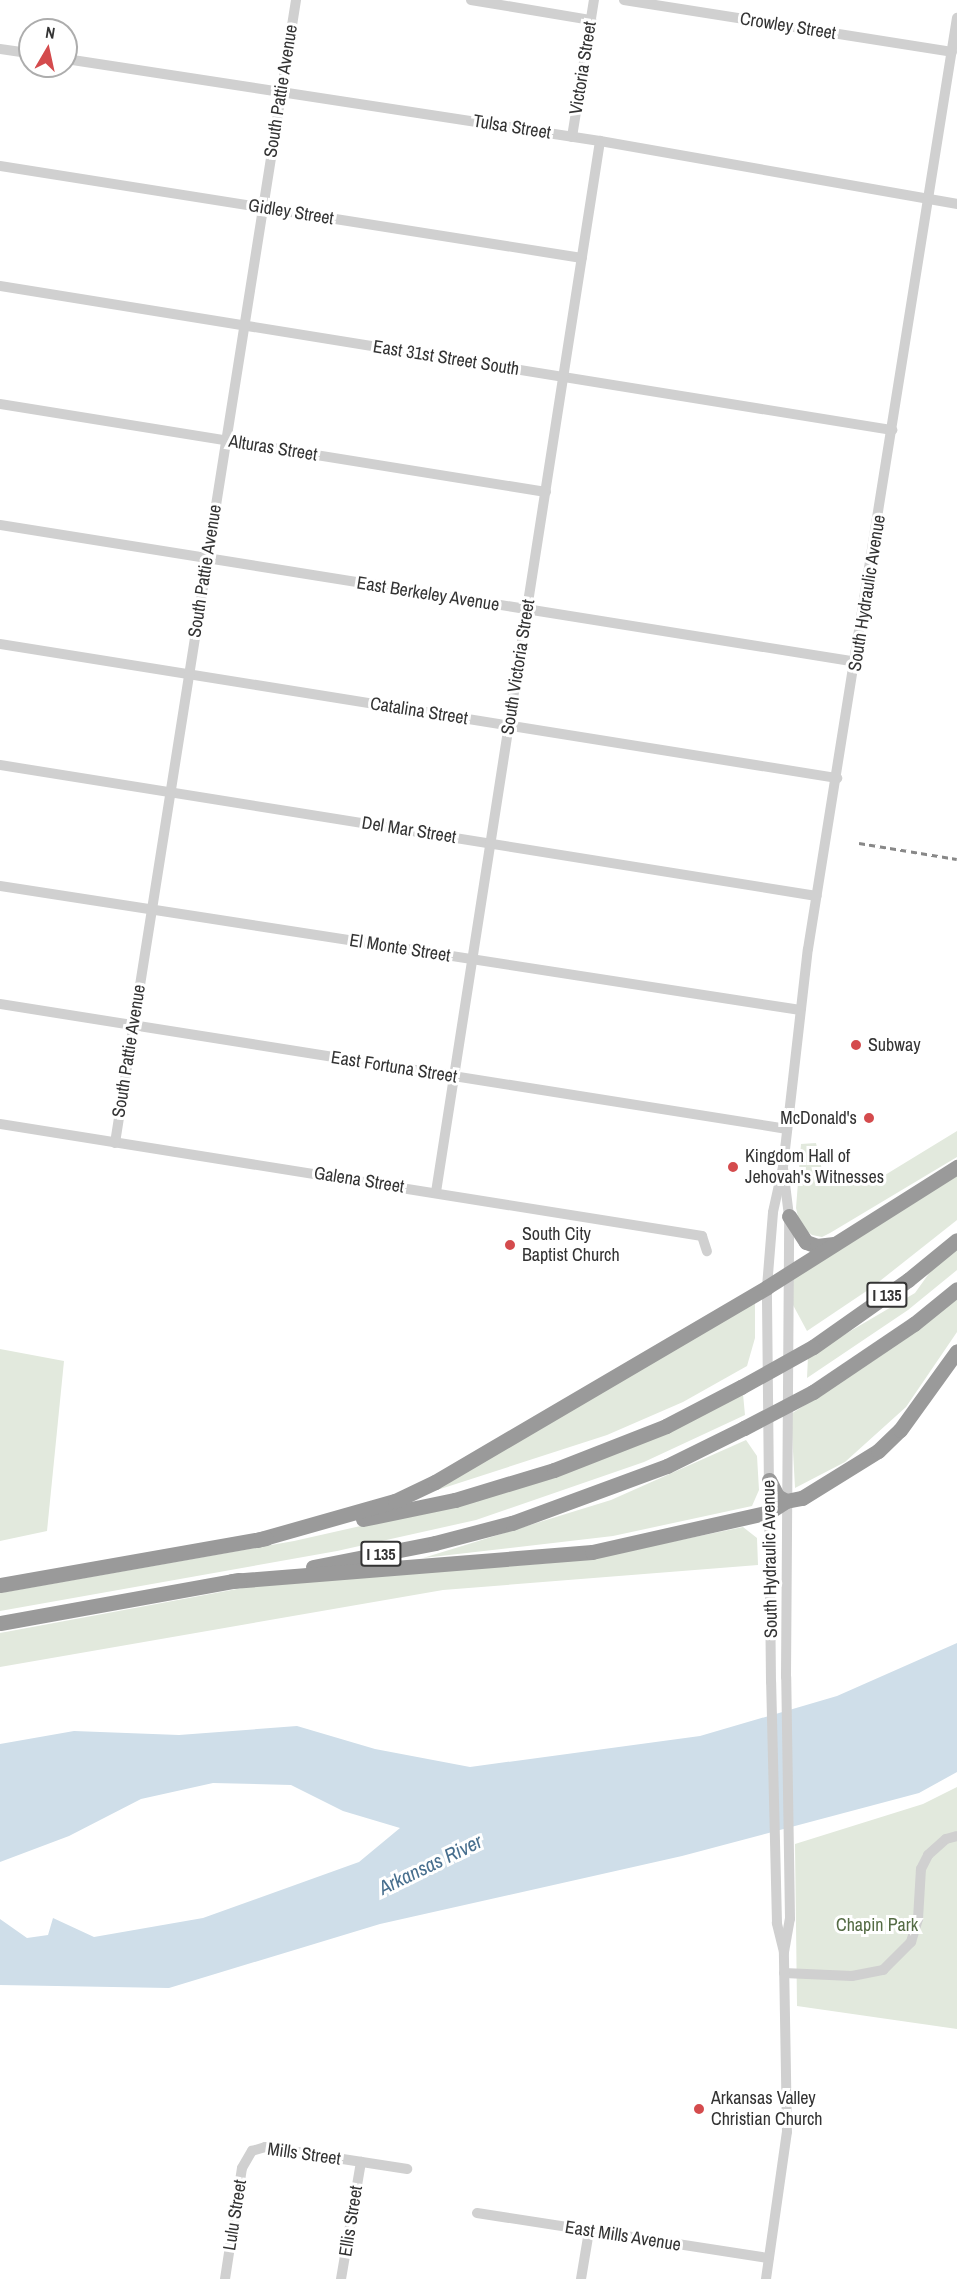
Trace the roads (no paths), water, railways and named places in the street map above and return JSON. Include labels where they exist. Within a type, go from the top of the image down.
[{"type":"highway","points":[[257,1540],[395,1501],[435,1482],[767,1287],[957,1167]]},
{"type":"highway","points":[[789,1216],[806,1242],[817,1246],[834,1244]]},
{"type":"highway","name":"I 135","points":[[0,1585],[404,1512],[501,1488],[656,1430],[741,1387],[813,1347],[908,1280],[957,1239]]},
{"type":"highway","name":"I 135","points":[[0,1623],[435,1543],[512,1523],[667,1466],[813,1392],[914,1324],[957,1289]]},
{"type":"highway","points":[[232,1581],[592,1552],[769,1512],[786,1501],[802,1498],[878,1450],[900,1430],[957,1351]]},
{"type":"highway","points":[[769,1480],[777,1496],[786,1501]]},
{"type":"street","name":"South Pattie Avenue","points":[[115,1143],[296,0]]},
{"type":"street","points":[[471,0],[591,20]]},
{"type":"street","name":"Victoria Street","points":[[572,137],[594,0]]},
{"type":"street","name":"Crowley Street","points":[[624,0],[952,52]]},
{"type":"street","name":"South Hydraulic Avenue","points":[[784,1952],[777,1923],[775,1870],[767,1287],[776,1189],[783,1167],[800,1011],[817,896],[857,662],[927,199],[957,18]]},
{"type":"street","points":[[0,49],[18,51]]},
{"type":"street","name":"Tulsa Street","points":[[78,60],[600,141],[957,204]]},
{"type":"street","name":"South Victoria Street","points":[[436,1192],[600,141]]},
{"type":"street","name":"Gidley Street","points":[[0,166],[582,258]]},
{"type":"street","name":"East 31st Street South","points":[[0,286],[892,430]]},
{"type":"street","name":"Alturas Street","points":[[0,404],[546,492]]},
{"type":"street","name":"East Berkeley Avenue","points":[[0,525],[857,662]]},
{"type":"street","name":"Catalina Street","points":[[0,645],[837,778]]},
{"type":"street","name":"Del Mar Street","points":[[0,765],[817,896]]},
{"type":"street","name":"El Monte Street","points":[[0,886],[800,1011]]},
{"type":"street","name":"East Fortuna Street","points":[[0,1004],[787,1129]]},
{"type":"street","name":"Galena Street","points":[[0,1124],[702,1236],[707,1251]]},
{"type":"street","name":"South Hydraulic Avenue","points":[[766,2279],[787,2132],[784,1952],[790,1919],[786,1677],[789,1216],[783,1167]]},
{"type":"street","points":[[784,1973],[852,1976],[883,1970],[890,1965],[911,1942],[918,1919],[921,1869],[928,1855],[945,1839],[957,1836]]},
{"type":"street","name":"Mills Street","points":[[249,2152],[265,2146],[407,2169]]},
{"type":"street","name":"Lulu Street","points":[[225,2279],[242,2168],[249,2152]]},
{"type":"street","name":"Ellis Street","points":[[341,2279],[361,2162]]},
{"type":"street","name":"East Mills Avenue","points":[[477,2213],[769,2258]]},
{"type":"street","points":[[581,2279],[589,2231]]},
{"type":"water","name":"Arkansas River","points":[[957,1643],[957,1772],[919,1793],[682,1856],[380,1924],[169,1988],[0,1985],[0,1919],[27,1938],[48,1935],[53,1918],[94,1937],[203,1918],[359,1862],[400,1828],[343,1811],[291,1785],[213,1783],[141,1799],[69,1836],[0,1862],[0,1744],[74,1731],[179,1735],[297,1726],[375,1749],[470,1767],[700,1736],[837,1696]]},
{"type":"railway","points":[[859,843],[957,859]]},
{"type":"place","name":"Subway","points":[[856,1045]]},
{"type":"place","name":"McDonald's","points":[[869,1118]]},
{"type":"place","name":"Kingdom Hall of Jehovah's Witnesses","points":[[733,1167]]},
{"type":"place","name":"South City Baptist Church","points":[[510,1245]]},
{"type":"place","name":"Arkansas Valley Christian Church","points":[[699,2109]]},
{"type":"park label","name":"Chapin Park","points":[[877,1925]]}]
